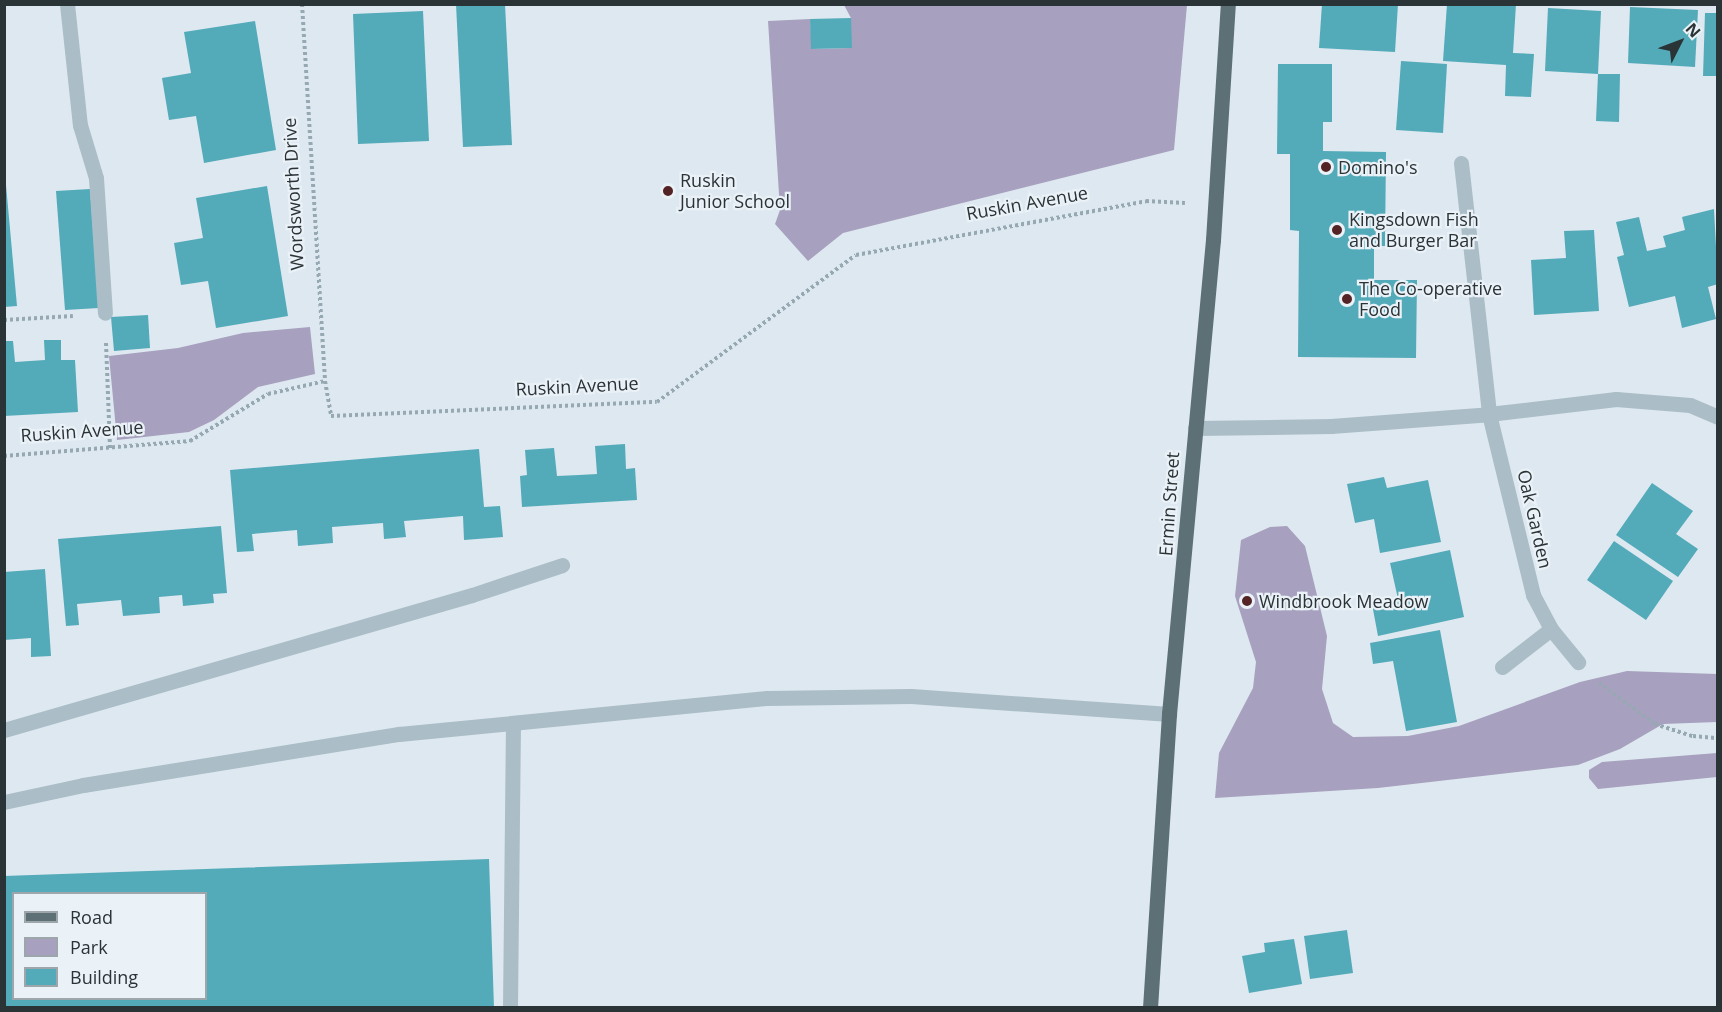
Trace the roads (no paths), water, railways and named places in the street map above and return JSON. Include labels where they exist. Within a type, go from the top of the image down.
[{"type":"main road","name":"Ermin Street","points":[[1150,1008],[1169,714],[1216,203],[1228,4]]},
{"type":"street","points":[[68,4],[81,125],[96,178],[105,314]]},
{"type":"street","name":"Oak Garden","points":[[1461,163],[1489,414],[1531,586],[1551,629],[1578,662]]},
{"type":"street","points":[[1195,428],[1330,426],[1489,414],[1577,402],[1650,399],[1690,405],[1718,417]]},
{"type":"street","points":[[4,730],[472,595],[562,565]]},
{"type":"street","points":[[1502,667],[1551,629]]},
{"type":"street","points":[[4,802],[83,785],[387,735],[513,725],[778,698],[911,696],[1169,714]]},
{"type":"street","points":[[510,1008],[513,725]]},
{"type":"place","name":"Domino's","points":[[1326,167]]},
{"type":"place","name":"Ruskin Junior School","points":[[668,191]]},
{"type":"place","name":"Kingsdown Fish and Burger Bar","points":[[1337,230]]},
{"type":"place","name":"The Co-operative Food","points":[[1347,299]]},
{"type":"place","name":"Windbrook Meadow","points":[[1247,601]]}]
